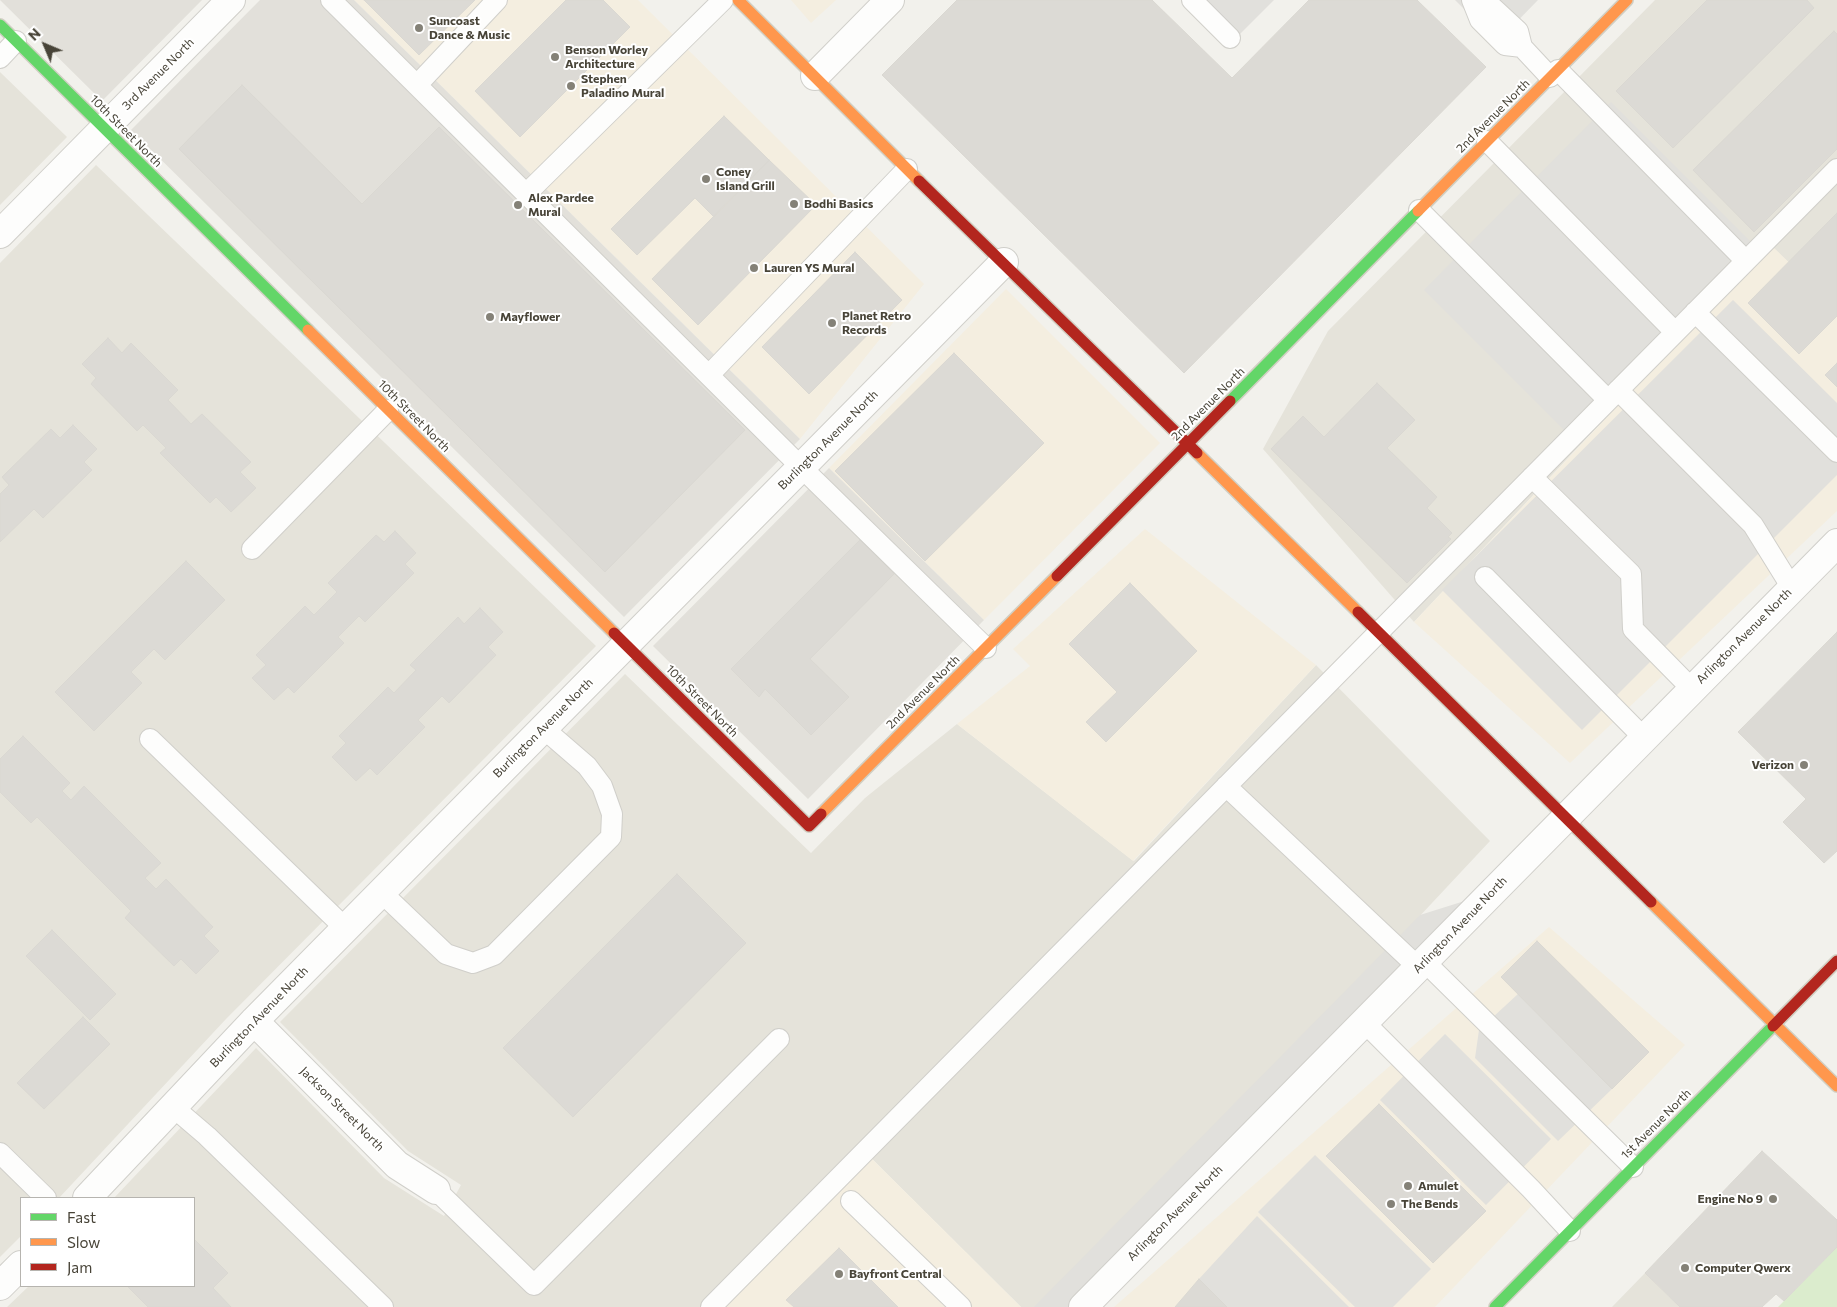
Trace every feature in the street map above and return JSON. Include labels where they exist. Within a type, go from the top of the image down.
[{"type":"street","name":"3rd Avenue North","points":[[0,234],[231,0]]},
{"type":"street","points":[[738,0],[1837,1086]]},
{"type":"street","points":[[815,76],[890,0]]},
{"type":"street","name":"2nd Avenue North","points":[[809,826],[1627,0]]},
{"type":"street","name":"10th Street North","points":[[0,26],[809,826]]},
{"type":"street","name":"Burlington Avenue North","points":[[88,1197],[254,1021],[345,928],[1004,262]]},
{"type":"street","name":"Arlington Avenue North","points":[[1083,1307],[1837,543]]},
{"type":"street","name":"1st Avenue North","points":[[1495,1307],[1837,961]]},
{"type":"street","name":"Jackson Street North","points":[[254,1021],[397,1165],[436,1190]]},
{"type":"street","points":[[0,1286],[20,1266]]},
{"type":"lane","points":[[331,0],[986,648]]},
{"type":"lane","points":[[417,85],[497,0]]},
{"type":"lane","points":[[526,194],[723,0]]},
{"type":"lane","points":[[1192,0],[1230,38]]},
{"type":"lane","points":[[1472,0],[1480,20],[1505,45],[1522,48],[1554,74],[1746,261]]},
{"type":"lane","points":[[1478,0],[1492,7],[1518,31],[1522,48]]},
{"type":"lane","points":[[0,58],[16,42]]},
{"type":"lane","points":[[1487,141],[1675,332]]},
{"type":"lane","points":[[709,375],[907,169]]},
{"type":"lane","points":[[711,1307],[1837,169]]},
{"type":"lane","points":[[1419,210],[1753,525],[1792,588]]},
{"type":"lane","points":[[1695,312],[1837,452]]},
{"type":"lane","points":[[252,549],[388,410]]},
{"type":"lane","points":[[1532,477],[1631,574],[1633,629],[1692,689]]},
{"type":"lane","points":[[1485,577],[1644,738]]},
{"type":"lane","points":[[381,892],[446,954],[473,963],[494,954],[611,837],[612,814],[602,786],[587,766],[543,728]]},
{"type":"lane","points":[[150,738],[345,928]]},
{"type":"lane","points":[[1226,786],[1421,964],[1633,1167]]},
{"type":"lane","points":[[1364,1022],[1524,1182],[1570,1231]]},
{"type":"lane","points":[[436,1190],[534,1285],[779,1039]]},
{"type":"lane","points":[[173,1107],[207,1136],[383,1307]]},
{"type":"lane","points":[[0,1153],[45,1197]]},
{"type":"lane","points":[[851,1201],[961,1307]]},
{"type":"shaded area","points":[[0,0],[202,0],[102,101]]},
{"type":"shaded area","points":[[260,0],[354,0],[800,439],[624,617],[131,130]]},
{"type":"shaded area","points":[[354,0],[638,0],[924,284],[800,439]]},
{"type":"shaded area","points":[[791,0],[836,0],[811,23]]},
{"type":"shaded area","points":[[1187,0],[1274,0],[1231,43]]},
{"type":"shaded area","points":[[1455,0],[1538,0],[1497,42]]},
{"type":"shaded area","points":[[1655,0],[1837,0],[1837,309],[1769,244],[1414,622],[1263,449],[1328,331]]},
{"type":"shaded area","points":[[0,72],[67,137],[0,205]]},
{"type":"shaded area","points":[[1611,102],[1751,242],[1564,430],[1424,290]]},
{"type":"shaded area","points":[[96,165],[596,646],[226,1019],[60,1197],[20,1197],[20,1237],[0,1257],[0,263]]},
{"type":"shaded area","points":[[1770,244],[1837,309],[1837,511],[1570,763],[1414,622]]},
{"type":"shaded area","points":[[1006,289],[1160,443],[984,620],[829,468]]},
{"type":"shaded area","points":[[1733,300],[1837,403],[1837,475],[1582,730],[1442,590]]},
{"type":"shaded area","points":[[829,468],[984,620],[808,799],[653,646]]},
{"type":"shaded area","points":[[1145,529],[1316,665],[1133,861],[957,724],[1030,666],[1013,649]]},
{"type":"shaded area","points":[[1316,665],[1490,841],[1054,1307],[1021,1307],[860,1147],[707,1307],[7,1307],[28,1287],[195,1287],[195,1197],[115,1197],[256,1048],[384,1178],[444,1216],[461,1185],[408,1151],[280,1022],[625,674],[811,853],[865,798],[957,724],[1134,861]]},
{"type":"shaded area","points":[[1474,898],[1069,1307],[1034,1307],[1420,915]]},
{"type":"shaded area","points":[[1549,927],[1685,1045],[1435,1307],[1114,1307]]},
{"type":"shaded area","points":[[1518,994],[1612,1089],[1558,1141],[1475,1058],[1479,1030]]},
{"type":"shaded area","points":[[1445,1034],[1551,1139],[1486,1205],[1380,1100]]},
{"type":"shaded area","points":[[860,1147],[1021,1307],[707,1307]]},
{"type":"shaded area","points":[[1315,1155],[1431,1269],[1393,1307],[1355,1307],[1258,1212]]},
{"type":"shaded area","points":[[1257,1216],[1349,1307],[1227,1307],[1199,1279]]},
{"type":"shaded area","points":[[1645,1273],[1680,1307],[1612,1307]]},
{"type":"green space","points":[[1837,1247],[1837,1307],[1778,1307],[1784,1301]]},
{"type":"building","name":"Suncoast Dance & Music","points":[[364,0],[475,0],[419,55]]},
{"type":"building","name":"Benson Worley Architecture","points":[[566,0],[603,0],[630,27],[520,137],[475,91]]},
{"type":"building","points":[[957,0],[1152,0],[1232,78],[1309,0],[1417,0],[1486,67],[1184,373],[882,75]]},
{"type":"building","points":[[1707,0],[1807,0],[1814,8],[1673,148],[1616,91]]},
{"type":"building","points":[[1834,31],[1837,34],[1837,149],[1754,232],[1693,170]]},
{"type":"building","name":"Mayflower","points":[[242,85],[362,204],[439,127],[745,430],[605,572],[179,149]]},
{"type":"building","name":"Coney Island Grill","points":[[724,116],[769,160],[714,217],[695,198],[637,255],[611,229]]},
{"type":"building","points":[[769,160],[816,205],[698,325],[652,279]]},
{"type":"building","points":[[1837,213],[1837,316],[1799,354],[1748,303]]},
{"type":"building","name":"Planet Retro Records","points":[[855,252],[902,300],[809,394],[762,347]]},
{"type":"building","points":[[108,338],[122,353],[131,343],[178,390],[168,400],[191,424],[202,414],[251,462],[240,472],[256,488],[231,512],[216,497],[210,503],[160,453],[166,448],[143,425],[137,431],[91,384],[96,378],[82,364]]},
{"type":"building","points":[[954,353],[1044,443],[925,561],[835,471]]},
{"type":"building","points":[[1837,363],[1837,387],[1825,375]]},
{"type":"building","points":[[1377,383],[1415,420],[1387,448],[1437,497],[1427,508],[1452,533],[1448,537],[1451,539],[1407,583],[1271,449],[1303,416],[1324,437]]},
{"type":"building","points":[[73,425],[97,449],[84,462],[92,470],[43,518],[34,509],[0,542],[0,494],[9,485],[2,477],[51,429],[60,438]]},
{"type":"building","points":[[395,531],[416,553],[405,564],[414,573],[365,622],[359,616],[338,637],[344,643],[294,693],[288,687],[274,700],[252,678],[266,665],[256,655],[305,606],[314,615],[337,592],[328,583],[376,535],[384,542]]},
{"type":"building","points":[[860,540],[894,574],[810,659],[849,697],[811,735],[765,689],[759,697],[731,669]]},
{"type":"building","points":[[186,561],[225,600],[165,660],[154,649],[131,672],[142,683],[94,731],[55,692]]},
{"type":"building","points":[[1130,583],[1197,651],[1106,742],[1086,722],[1117,692],[1069,644]]},
{"type":"building","points":[[480,608],[503,632],[488,647],[496,655],[449,703],[442,696],[418,720],[425,727],[377,775],[370,768],[356,781],[332,757],[346,743],[339,736],[388,687],[394,693],[416,670],[410,665],[458,617],[464,624]]},
{"type":"building","name":"Verizon","points":[[1837,632],[1837,851],[1824,863],[1783,822],[1806,799],[1738,732]]},
{"type":"building","points":[[23,736],[70,783],[62,791],[71,800],[84,786],[161,863],[145,878],[156,889],[166,879],[213,927],[204,936],[219,951],[196,974],[181,959],[174,966],[125,918],[131,911],[37,817],[31,823],[0,792],[0,759]]},
{"type":"building","points":[[677,874],[746,943],[573,1117],[503,1048]]},
{"type":"building","points":[[52,930],[116,994],[90,1020],[26,956]]},
{"type":"building","points":[[1537,941],[1649,1052],[1612,1089],[1501,977]]},
{"type":"building","points":[[83,1017],[110,1044],[44,1109],[17,1083]]},
{"type":"building","points":[[1379,1104],[1486,1211],[1433,1263],[1326,1156]]},
{"type":"building","points":[[1762,1151],[1837,1220],[1837,1247],[1784,1301],[1776,1294],[1762,1307],[1680,1307],[1645,1273]]},
{"type":"building","points":[[195,1240],[228,1273],[213,1288],[231,1307],[148,1307],[128,1287],[195,1287]]},
{"type":"building","name":"Bayfront Central","points":[[839,1248],[898,1307],[794,1307],[786,1300]]},
{"type":"building","points":[[1199,1279],[1227,1307],[1175,1307]]},
{"type":"traffic: fast","points":[[0,25],[308,330]]},
{"type":"traffic: fast","points":[[1230,401],[1418,211]]},
{"type":"traffic: fast","points":[[1495,1307],[1773,1026]]},
{"type":"traffic: slow","points":[[738,0],[919,181]]},
{"type":"traffic: slow","points":[[1418,211],[1627,0]]},
{"type":"traffic: slow","points":[[308,330],[614,633]]},
{"type":"traffic: slow","points":[[1197,453],[1358,612]]},
{"type":"traffic: slow","points":[[821,814],[1057,576]]},
{"type":"traffic: slow","points":[[1651,902],[1837,1086]]},
{"type":"traffic: jam","points":[[919,181],[1197,453]]},
{"type":"traffic: jam","points":[[1057,576],[1230,401]]},
{"type":"traffic: jam","points":[[1358,612],[1651,902]]},
{"type":"traffic: jam","points":[[614,633],[809,826],[821,814]]},
{"type":"traffic: jam","points":[[1773,1026],[1837,961]]},
{"type":"place","name":"Suncoast Dance & Music","points":[[419,28]]},
{"type":"place","name":"Benson Worley Architecture","points":[[555,57]]},
{"type":"place","name":"Stephen Paladino Mural","points":[[571,86]]},
{"type":"place","name":"Coney Island Grill","points":[[706,179]]},
{"type":"place","name":"Bodhi Basics","points":[[794,204]]},
{"type":"place","name":"Alex Pardee Mural","points":[[518,205]]},
{"type":"place","name":"Lauren YS Mural","points":[[754,268]]},
{"type":"place","name":"Mayflower","points":[[490,317]]},
{"type":"place","name":"Planet Retro Records","points":[[832,323]]},
{"type":"place","name":"Verizon","points":[[1804,765]]},
{"type":"place","name":"Amulet","points":[[1408,1186]]},
{"type":"place","name":"Engine No 9","points":[[1773,1199]]},
{"type":"place","name":"The Bends","points":[[1391,1204]]},
{"type":"place","name":"Computer Qwerx","points":[[1685,1268]]},
{"type":"place","name":"Bayfront Central","points":[[839,1274]]}]
